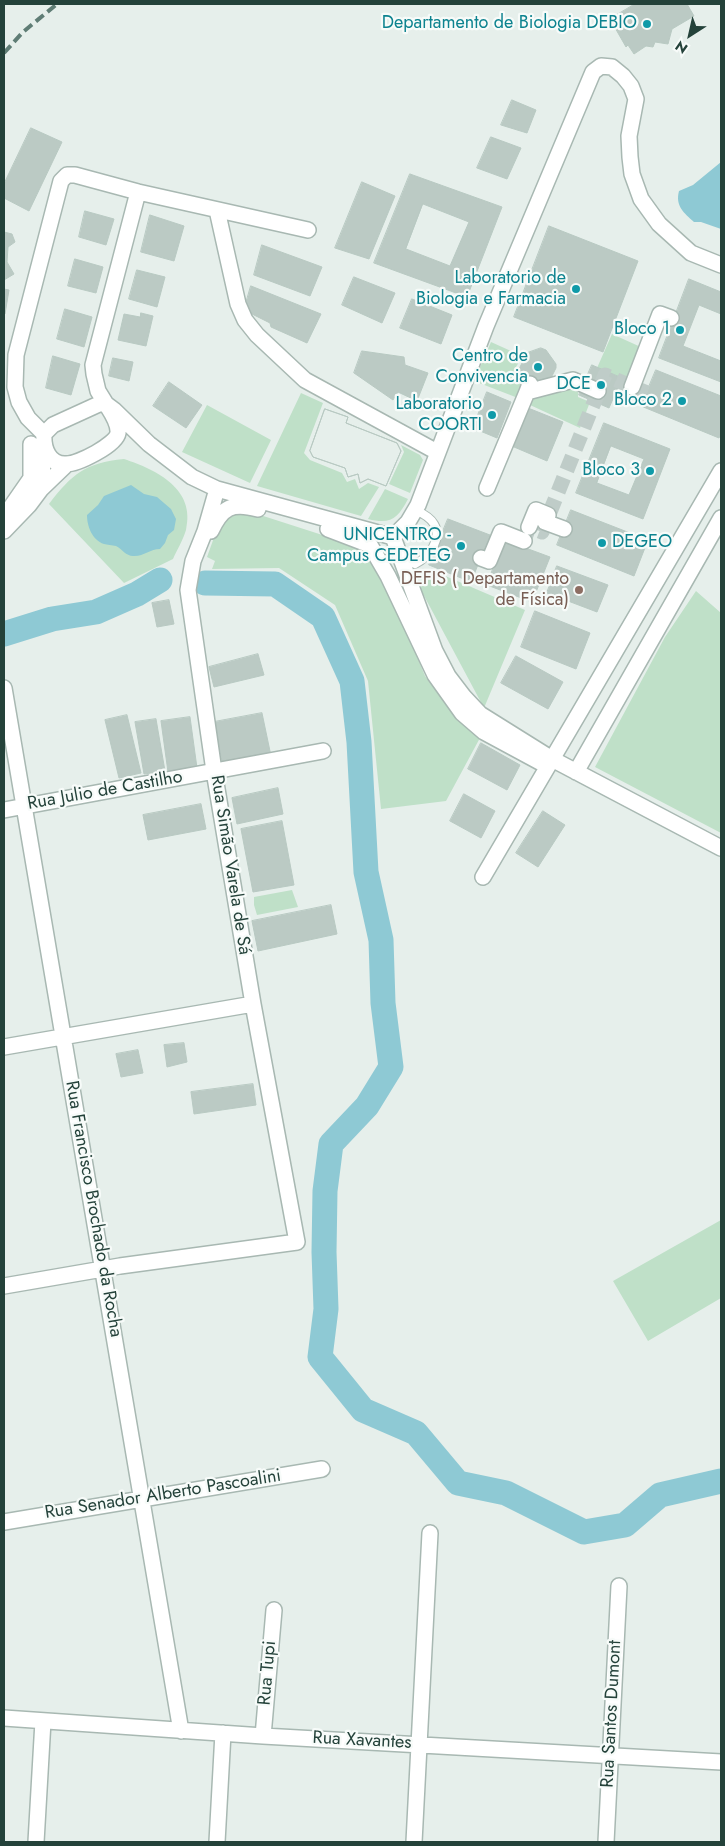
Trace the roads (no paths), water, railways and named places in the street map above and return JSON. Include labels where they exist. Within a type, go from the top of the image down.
[{"type":"street","points":[[393,537],[408,522],[415,510],[486,326],[593,72],[601,66],[612,67],[623,76],[636,99],[629,136],[630,157],[632,174],[641,199],[659,224],[691,253],[721,265]]},
{"type":"street","points":[[67,464],[58,463],[50,457],[19,402],[15,387],[16,354],[61,181],[67,175],[74,175],[138,192],[308,230]]},
{"type":"street","points":[[138,192],[94,365],[95,383],[102,400],[148,444],[192,477],[217,489],[393,537]]},
{"type":"street","points":[[217,210],[238,304],[245,320],[257,335],[306,380],[437,452]]},
{"type":"street","points":[[632,386],[660,314],[671,318]]},
{"type":"street","points":[[487,488],[529,388],[573,380],[598,391]]},
{"type":"street","points":[[4,517],[31,478],[40,442],[53,425],[99,404],[106,404]]},
{"type":"street","points":[[4,530],[29,505],[41,489],[67,464],[112,442],[118,434],[118,426],[106,404]]},
{"type":"street","points":[[118,434],[148,444]]},
{"type":"street","points":[[40,442],[41,489]]},
{"type":"street","points":[[483,877],[721,471]]},
{"type":"street","name":"Rua Simão Varela de Sá","points":[[103,1269],[297,1242],[253,1004],[214,771],[188,590],[193,561],[205,531],[217,489]]},
{"type":"street","points":[[197,572],[200,558],[217,518],[223,512],[238,505],[322,527],[370,545],[388,576],[435,675],[462,713],[484,732],[549,763],[576,772],[721,848]]},
{"type":"street","points":[[529,526],[536,510],[564,529]]},
{"type":"street","points":[[576,772],[721,518]]},
{"type":"street","points":[[481,558],[489,561],[501,532],[524,541]]},
{"type":"street","points":[[393,537],[436,651],[448,676],[480,714],[549,763]]},
{"type":"street","name":"Rua Francisco Brochado da Rocha","points":[[4,688],[181,1731]]},
{"type":"street","name":"Rua Julio de Castilho","points":[[4,810],[323,751]]},
{"type":"street","points":[[4,1047],[253,1004]]},
{"type":"street","points":[[4,1286],[103,1269]]},
{"type":"street","name":"Rua Senador Alberto Pascoalini","points":[[4,1522],[322,1469]]},
{"type":"street","points":[[414,1842],[430,1533]]},
{"type":"street","name":"Rua Santos Dumont","points":[[606,1842],[619,1586]]},
{"type":"street","name":"Rua Tupi","points":[[263,1736],[274,1610]]},
{"type":"street","name":"Rua Xavantes","points":[[4,1718],[181,1731],[721,1762]]},
{"type":"street","points":[[36,1842],[43,1721]]},
{"type":"street","points":[[217,1842],[223,1733]]},
{"type":"lane","points":[[402,559],[415,564],[422,561],[432,549],[437,534],[435,525],[415,510]]},
{"type":"water","points":[[721,162],[721,229],[701,222],[694,222],[681,209],[678,196],[679,191],[693,185]]},
{"type":"water","points":[[131,485],[144,494],[157,497],[171,509],[176,519],[174,530],[168,535],[160,549],[137,556],[128,555],[116,546],[100,542],[93,536],[87,519],[87,515],[98,505],[104,496]]},
{"type":"waterway","points":[[4,634],[52,619],[96,612],[137,594],[160,580]]},
{"type":"waterway","points":[[205,583],[275,584],[323,617],[352,681],[359,742],[366,872],[381,940],[383,1003],[391,1067],[367,1106],[331,1144],[325,1191],[324,1252],[326,1309],[320,1357],[363,1410],[416,1433],[458,1483],[506,1493],[584,1532],[625,1525],[660,1495],[721,1481]]},
{"type":"tunnel","points":[[525,538],[529,527],[542,532],[605,375],[647,393]]},
{"type":"railway","points":[[4,53],[23,32],[57,4]]},
{"type":"place","name":"Departamento de Biologia DEBIO","points":[[647,24]]},
{"type":"place","name":"Laboratorio de Biologia e Farmacia","points":[[576,289]]},
{"type":"place","name":"Bloco 1","points":[[680,330]]},
{"type":"place","name":"Centro de Convivencia","points":[[538,367]]},
{"type":"place","name":"DCE","points":[[601,385]]},
{"type":"place","name":"Bloco 2","points":[[682,401]]},
{"type":"place","name":"Laboratorio COORTI","points":[[492,415]]},
{"type":"place","name":"Bloco 3","points":[[650,471]]},
{"type":"place","name":"DEGEO","points":[[602,543]]},
{"type":"place","name":"UNICENTRO - Campus CEDETEG","points":[[461,546]]},
{"type":"place","name":"DEFIS ( Departamento de Física)","points":[[579,590]]}]
